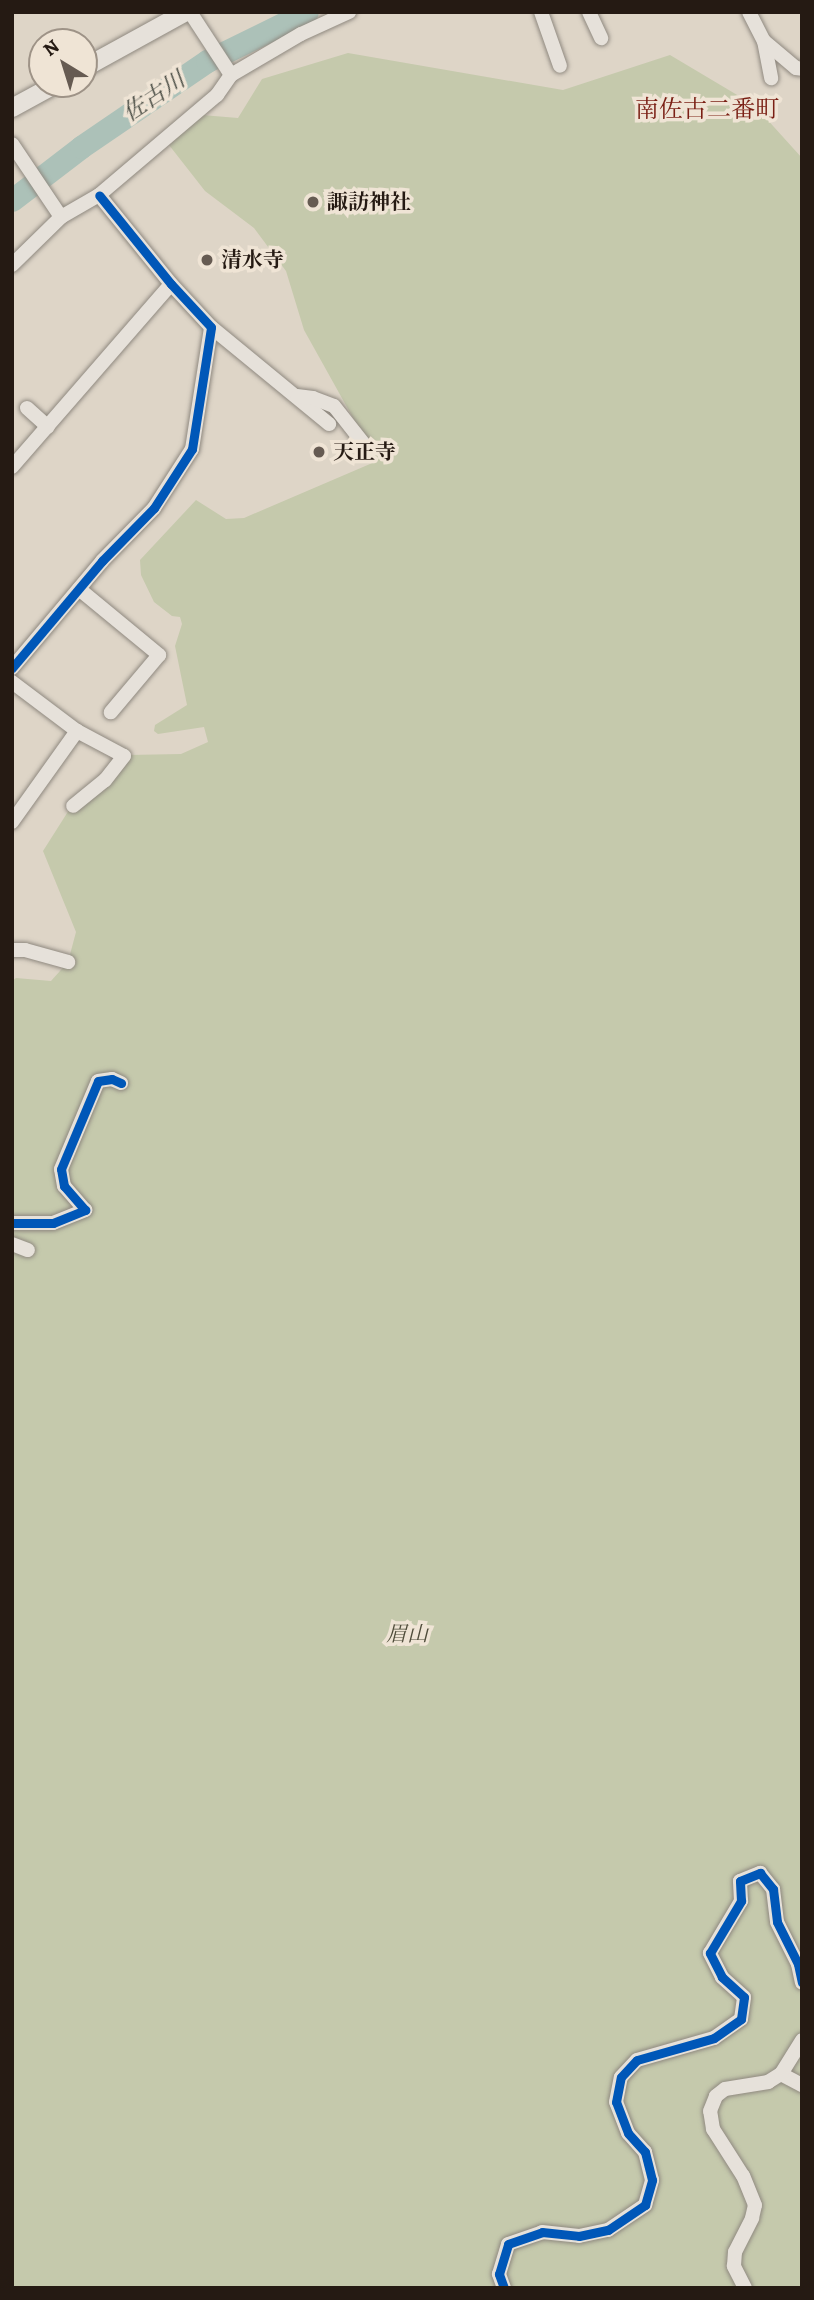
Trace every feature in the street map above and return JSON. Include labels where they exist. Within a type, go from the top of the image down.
[{"type":"street","points":[[98,60],[188,12],[227,69]]},
{"type":"street","points":[[12,265],[61,217],[99,195],[217,95],[227,69],[349,12]]},
{"type":"street","points":[[541,12],[561,66]]},
{"type":"street","points":[[589,12],[601,38]]},
{"type":"street","points":[[749,12],[764,41],[771,78]]},
{"type":"street","points":[[764,41],[800,70]]},
{"type":"street","points":[[12,108],[30,98]]},
{"type":"street","points":[[12,144],[61,217]]},
{"type":"street","points":[[99,195],[171,284],[211,327],[329,424]]},
{"type":"street","points":[[12,467],[171,284]]},
{"type":"street","points":[[12,668],[79,589],[154,508],[192,449],[211,327]]},
{"type":"street","points":[[298,396],[334,406],[367,448]]},
{"type":"street","points":[[27,408],[48,427]]},
{"type":"street","points":[[79,589],[159,654],[111,712]]},
{"type":"street","points":[[12,682],[77,731],[124,756],[105,780],[73,806]]},
{"type":"street","points":[[12,822],[77,731]]},
{"type":"street","points":[[16,952],[68,962]]},
{"type":"street","points":[[12,1223],[53,1223],[85,1210],[64,1186],[61,1169],[98,1081],[112,1079],[121,1083]]},
{"type":"street","points":[[12,1244],[28,1250]]},
{"type":"street","points":[[504,2288],[499,2274],[508,2244],[542,2232],[579,2235],[608,2230],[645,2204],[652,2180],[645,2152],[628,2133],[616,2102],[621,2077],[638,2060],[714,2038],[741,2019],[744,1997],[722,1977],[710,1953],[741,1901],[740,1881],[760,1872],[773,1889],[777,1922],[798,1964],[802,1983]]},
{"type":"street","points":[[745,2288],[734,2266],[735,2252],[752,2218],[754,2204],[747,2183],[713,2129],[710,2111],[722,2091],[768,2082],[781,2074],[802,2040]]},
{"type":"street","points":[[781,2074],[802,2085]]},
{"type":"green space","name":"眉山","points":[[348,53],[563,90],[670,55],[754,105],[802,158],[802,2288],[12,2288],[12,981],[16,978],[51,981],[68,962],[76,932],[43,851],[69,810],[128,755],[181,754],[208,742],[204,727],[158,734],[154,731],[155,725],[187,705],[175,646],[182,624],[180,617],[172,616],[154,602],[141,575],[140,560],[196,500],[226,519],[244,518],[377,461],[304,330],[286,271],[254,228],[205,191],[169,145],[202,115],[238,118],[262,79]]},
{"type":"waterway","name":"佐古川","points":[[12,200],[81,147],[207,61],[307,12]]},
{"type":"cycle path","points":[[12,668],[102,561],[154,508],[192,449],[211,327],[171,284],[99,195]]},
{"type":"cycle path","points":[[12,1223],[53,1223],[85,1210],[64,1186],[61,1169],[98,1081],[112,1079],[121,1083]]},
{"type":"cycle path","points":[[504,2288],[499,2274],[508,2244],[542,2232],[579,2236],[608,2230],[645,2205],[652,2180],[645,2152],[628,2133],[616,2102],[621,2077],[637,2060],[714,2038],[741,2019],[744,1997],[722,1977],[710,1953],[741,1901],[740,1881],[760,1873],[773,1889],[777,1922],[798,1964],[802,1983]]},
{"type":"place","name":"諏訪神社","points":[[313,202]]},
{"type":"place","name":"清水寺","points":[[207,260]]},
{"type":"place","name":"天正寺","points":[[319,452]]},
{"type":"district","name":"南佐古二番町","points":[[707,110]]}]
